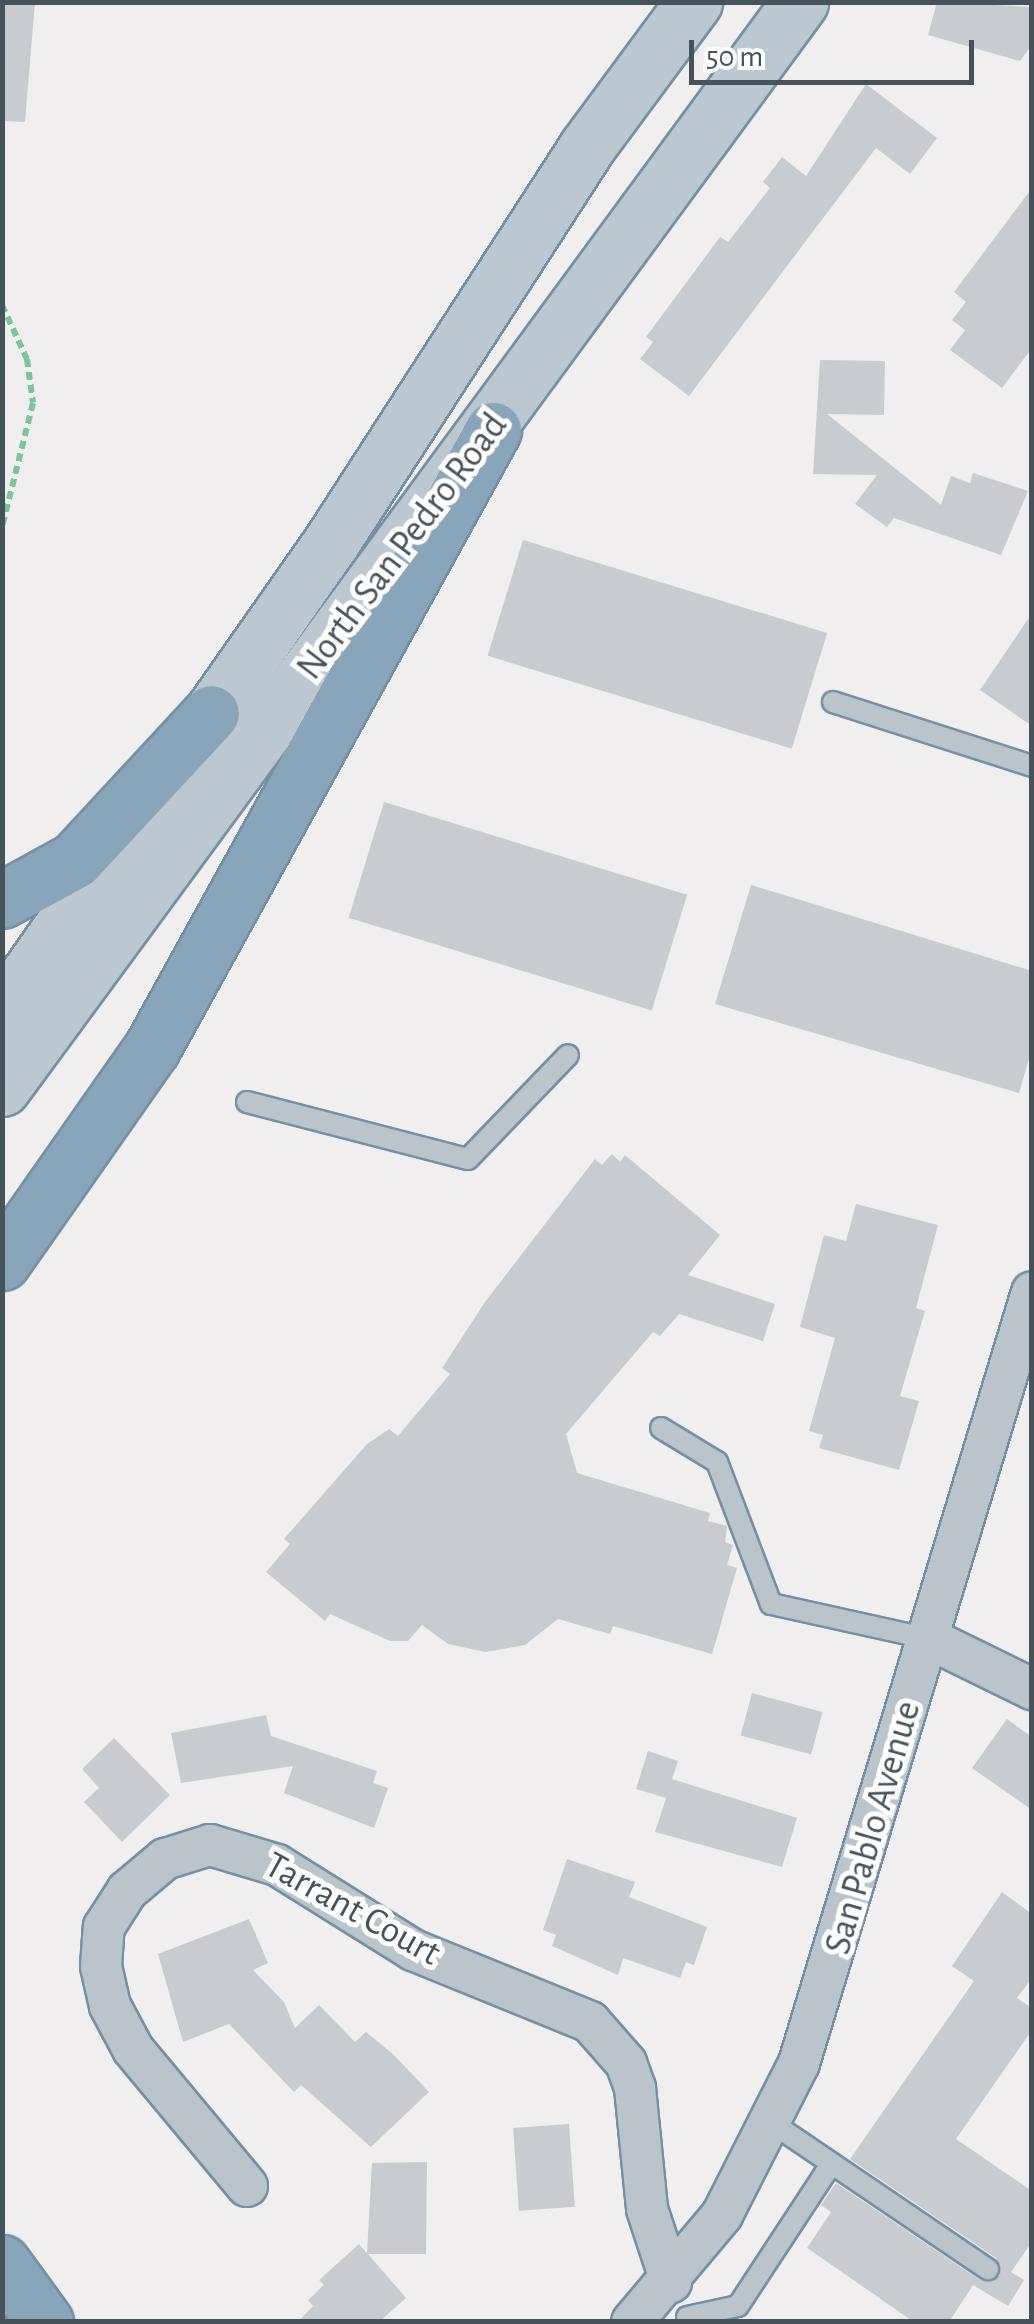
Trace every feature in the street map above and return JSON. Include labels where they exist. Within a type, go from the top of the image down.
[{"type":"highway","points":[[2,1262],[178,1004],[493,430]]},
{"type":"highway","points":[[2,900],[75,860],[211,713]]},
{"type":"highway","points":[[2,2259],[41,2316]]},
{"type":"main road","name":"North San Pedro Road","points":[[2,1012],[211,713],[557,191],[694,2]]},
{"type":"main road","name":"North San Pedro Road","points":[[2,1088],[412,528],[493,430],[800,2]]},
{"type":"street","name":"San Pablo Avenue","points":[[632,2322],[682,2307],[722,2215],[772,2123],[832,1973],[1032,1292]]},
{"type":"street","points":[[930,1639],[1032,1689]]},
{"type":"street","name":"Tarrant Court","points":[[246,2186],[133,2049],[110,2006],[101,1966],[104,1927],[127,1891],[164,1859],[210,1846],[277,1864],[412,1950],[590,2022],[626,2063],[635,2088],[648,2208],[682,2307]]},
{"type":"lane","points":[[833,702],[1032,766]]},
{"type":"lane","points":[[247,1102],[468,1160],[568,1055]]},
{"type":"lane","points":[[661,1428],[718,1462],[771,1604],[930,1639]]},
{"type":"lane","points":[[772,2123],[988,2270]]},
{"type":"lane","points":[[682,2307],[738,2306],[830,2166]]},
{"type":"path","points":[[2,305],[27,359],[33,403],[2,527]]},
{"type":"building","points":[[2,2],[35,2],[25,122],[2,121]]},
{"type":"building","points":[[937,2],[1032,7],[1032,45],[1020,61],[928,35]]},
{"type":"building","points":[[866,84],[937,138],[910,174],[876,148],[689,396],[640,359],[653,342],[646,337],[720,237],[728,242],[770,188],[763,182],[782,157],[806,176]]},
{"type":"building","points":[[1032,188],[1032,348],[1002,388],[950,350],[965,330],[952,320],[966,302],[954,292]]},
{"type":"building","points":[[820,360],[885,361],[884,415],[827,414],[941,505],[951,476],[970,483],[973,473],[1028,491],[1001,555],[894,518],[887,527],[855,504],[877,475],[813,474]]},
{"type":"building","points":[[523,540],[827,633],[792,749],[488,656]]},
{"type":"building","points":[[1032,613],[1032,726],[980,690]]},
{"type":"building","points":[[384,802],[687,895],[652,1010],[349,918]]},
{"type":"building","points":[[751,885],[1032,971],[1032,1049],[1019,1093],[715,1004]]},
{"type":"building","points":[[612,1154],[620,1162],[625,1155],[720,1235],[688,1275],[775,1304],[763,1341],[679,1314],[660,1336],[653,1332],[566,1434],[577,1473],[710,1513],[708,1521],[727,1526],[725,1542],[733,1545],[727,1565],[737,1568],[712,1654],[613,1626],[610,1634],[558,1619],[525,1645],[485,1652],[448,1644],[422,1625],[408,1641],[390,1641],[330,1614],[325,1621],[266,1572],[290,1544],[284,1539],[367,1444],[389,1429],[398,1436],[450,1374],[442,1368],[485,1302],[595,1159],[602,1165]]},
{"type":"building","points":[[856,1204],[938,1225],[916,1308],[925,1311],[900,1396],[919,1401],[899,1470],[819,1448],[823,1435],[809,1431],[835,1338],[800,1327],[824,1235],[846,1241]]},
{"type":"building","points":[[752,1693],[823,1712],[811,1754],[741,1736]]},
{"type":"building","points":[[266,1715],[271,1736],[377,1771],[373,1783],[388,1788],[374,1828],[284,1793],[293,1766],[181,1783],[171,1733]]},
{"type":"building","points":[[1007,1719],[1032,1737],[1032,1810],[972,1768]]},
{"type":"building","points":[[114,1738],[170,1795],[122,1842],[84,1802],[99,1788],[82,1769]]},
{"type":"building","points":[[648,1751],[678,1761],[672,1779],[797,1818],[782,1867],[655,1832],[666,1798],[636,1789]]},
{"type":"building","points":[[567,1859],[635,1882],[629,1897],[707,1927],[694,1965],[686,1962],[680,1978],[623,1958],[618,1975],[552,1946],[556,1935],[543,1930]]},
{"type":"building","points":[[1002,1892],[1032,1914],[1032,1978],[1017,1998],[1032,2008],[1032,2030],[956,2139],[1032,2191],[1032,2242],[1011,2272],[1024,2280],[1008,2306],[973,2285],[949,2322],[914,2322],[807,2248],[831,2212],[821,2205],[836,2183],[980,2280],[1000,2276],[996,2258],[850,2159],[974,1981],[952,1966]]},
{"type":"building","points":[[249,1919],[268,1963],[253,1970],[284,2002],[295,2028],[319,2005],[355,2042],[366,2032],[429,2092],[371,2147],[301,2085],[294,2092],[229,2024],[183,2042],[158,1954]]},
{"type":"building","points":[[569,2124],[575,2207],[519,2211],[513,2128]]},
{"type":"building","points":[[427,2162],[426,2254],[368,2254],[406,2298],[379,2322],[298,2322],[313,2306],[308,2300],[324,2285],[319,2280],[359,2244],[367,2253],[372,2163]]}]
